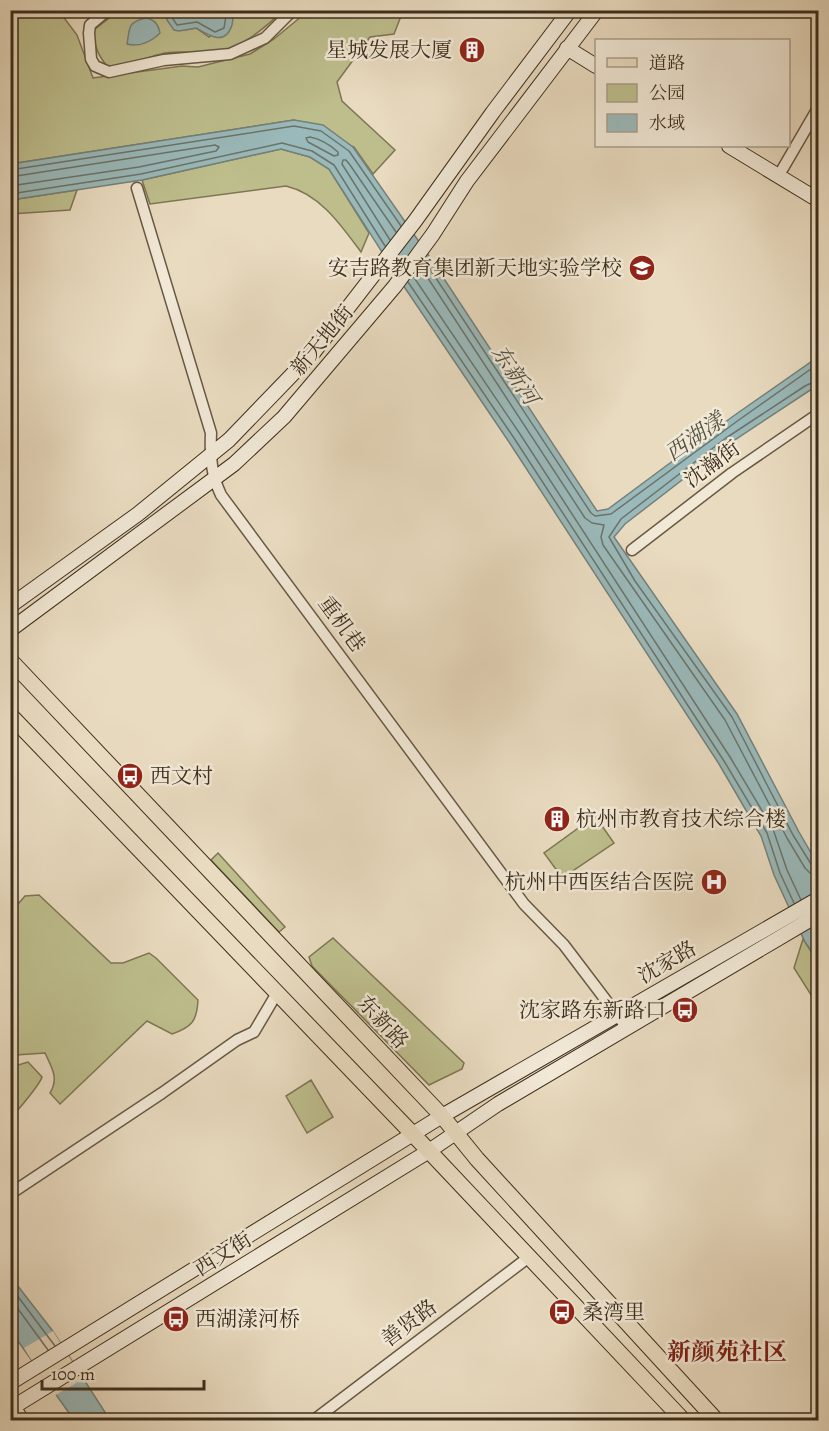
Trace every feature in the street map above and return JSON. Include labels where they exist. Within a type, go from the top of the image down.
[{"type":"main road","name":"新天地街","points":[[10,606],[138,514],[210,456],[229,440],[313,353],[415,221],[570,10]]},
{"type":"main road","name":"新天地街","points":[[10,630],[234,464],[284,417],[395,286],[433,234],[467,181],[597,10]]},
{"type":"main road","points":[[567,48],[595,65]]},
{"type":"main road","points":[[731,147],[819,200]]},
{"type":"main road","name":"东新路","points":[[10,660],[442,1116],[716,1420]]},
{"type":"main road","points":[[10,715],[429,1151],[683,1420]]},
{"type":"main road","name":"沈家路","points":[[456,1134],[498,1104],[627,1028],[780,930],[819,899]]},
{"type":"main road","name":"沈家路","points":[[412,1134],[619,1014],[780,930],[819,915]]},
{"type":"main road","name":"西文街","points":[[10,1383],[412,1134]]},
{"type":"main road","name":"西文街","points":[[11,1406],[76,1369],[456,1134]]},
{"type":"main road","points":[[11,1406],[22,1420]]},
{"type":"street","points":[[108,10],[90,25],[88,33],[91,58],[95,66],[109,72],[164,60],[230,54],[265,38],[293,10]]},
{"type":"street","points":[[779,175],[819,108]]},
{"type":"street","name":"重机巷","points":[[137,188],[211,433],[210,456],[213,480],[221,495],[524,904],[564,945],[619,1014],[627,1028]]},
{"type":"street","name":"沈瀚街","points":[[633,550],[732,473],[819,414]]},
{"type":"street","points":[[10,1194],[237,1041],[254,1032],[277,993]]},
{"type":"street","name":"善贤路","points":[[314,1420],[529,1257]]},
{"type":"green space","points":[[59,11],[77,35],[93,78],[182,66],[198,67],[250,54],[274,39],[308,11],[403,11],[394,34],[370,37],[337,82],[342,101],[395,150],[373,174],[354,147],[294,120],[11,164],[10,13]]},
{"type":"green space","points":[[124,11],[167,11],[166,14],[185,30],[196,28],[209,37],[232,16],[234,11],[283,11],[253,36],[227,50],[210,53],[168,53],[128,64],[107,66],[97,49],[94,30],[113,15]]},
{"type":"green space","points":[[281,149],[310,157],[329,169],[369,233],[361,252],[337,221],[319,203],[298,190],[286,186],[150,204],[142,180]]},
{"type":"green space","points":[[77,190],[70,210],[11,214],[11,200]]},
{"type":"green space","points":[[595,816],[614,843],[563,875],[544,853]]},
{"type":"green space","points":[[218,853],[285,927],[279,932],[211,860]]},
{"type":"green space","points":[[39,895],[111,963],[123,963],[149,953],[198,1000],[195,1018],[189,1026],[172,1034],[147,1021],[60,1104],[50,1093],[54,1078],[45,1053],[16,1055],[11,1049],[11,912],[25,896]]},
{"type":"green space","points":[[333,938],[464,1063],[462,1069],[429,1085],[312,966],[309,957]]},
{"type":"green space","points":[[803,939],[818,962],[818,1006],[794,968]]},
{"type":"green space","points":[[28,1062],[42,1077],[11,1117],[11,1067]]},
{"type":"green space","points":[[311,1080],[333,1117],[307,1133],[286,1096]]},
{"type":"water","points":[[167,10],[234,11],[229,32],[225,36],[216,37],[196,28],[174,30],[167,20]]},
{"type":"water","points":[[146,18],[156,23],[160,33],[145,43],[127,44],[132,24]]},
{"type":"water","points":[[294,120],[323,125],[353,147],[429,256],[597,511],[608,509],[732,417],[818,357],[818,385],[730,443],[625,524],[614,537],[737,714],[818,865],[818,960],[805,942],[774,875],[761,836],[719,764],[329,169],[310,157],[281,149],[142,180],[11,200],[11,164]]},
{"type":"water","points":[[10,1276],[52,1330],[110,1420],[74,1420],[10,1330]]},
{"type":"pier","points":[[53,1331],[83,1379],[54,1396],[24,1348]]},
{"type":"place","name":"星城发展大厦","points":[[472,50]]},
{"type":"place","name":"安吉路教育集团新天地实验学校","points":[[642,268]]},
{"type":"place","name":"西文村","points":[[130,776]]},
{"type":"place","name":"杭州市教育技术综合楼","points":[[557,819]]},
{"type":"place","name":"杭州中西医结合医院","points":[[714,882]]},
{"type":"place","name":"沈家路东新路口","points":[[685,1010]]},
{"type":"place","name":"桑湾里","points":[[562,1312]]},
{"type":"place","name":"西湖漾河桥","points":[[176,1319]]},
{"type":"district","name":"新颜苑社区","points":[[727,1352]]},
{"type":"water label","name":"东新河","points":[[515,375]]},
{"type":"water label","name":"西湖漾","points":[[695,437]]}]
